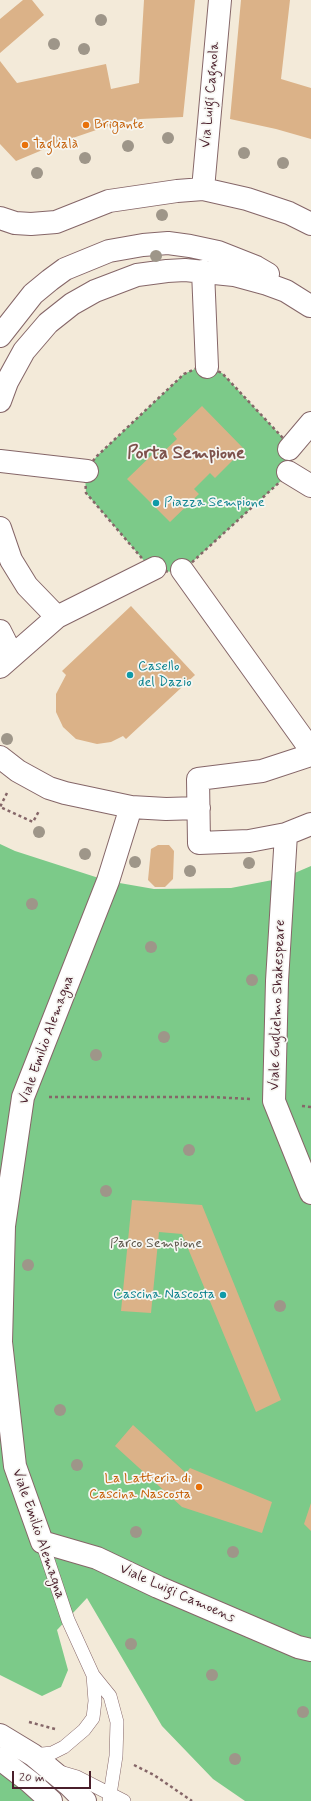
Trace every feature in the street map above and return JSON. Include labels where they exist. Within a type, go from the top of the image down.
[{"type":"street","name":"Via Luigi Cagnola","points":[[203,189],[220,0]]},
{"type":"street","points":[[0,218],[14,223],[31,224],[56,222],[109,201],[203,189],[247,199],[289,213],[311,224]]},
{"type":"street","points":[[0,336],[33,294],[65,269],[109,251],[143,245],[168,243],[218,252],[256,267],[284,284],[311,306]]},
{"type":"street","points":[[0,401],[7,382],[24,351],[48,324],[72,304],[107,285],[137,275],[167,271],[203,271],[234,275],[267,284],[286,292],[311,306]]},
{"type":"street","points":[[203,271],[208,367]]},
{"type":"street","points":[[289,449],[311,423]]},
{"type":"street","points":[[0,461],[87,471]]},
{"type":"street","points":[[288,472],[311,486]]},
{"type":"street","points":[[0,528],[11,560],[28,586],[57,617]]},
{"type":"street","points":[[0,632],[6,661],[57,617],[155,568]]},
{"type":"street","points":[[182,570],[311,750]]},
{"type":"street","points":[[311,755],[262,771],[198,780],[199,843],[249,841],[286,834],[311,824]]},
{"type":"street","points":[[0,757],[18,771],[49,788],[100,802],[131,807],[166,809],[199,808]]},
{"type":"street","name":"Viale Emilio Alemagna","points":[[42,1542],[14,1466],[1,1342],[4,1226],[24,1098],[108,881],[131,807]]},
{"type":"street","name":"Viale Guglielmo Shakespeare","points":[[286,834],[277,981],[274,1100],[311,1193]]},
{"type":"street","name":"Viale Luigi Camoens","points":[[42,1542],[97,1558],[158,1587],[291,1644],[311,1650]]},
{"type":"street","points":[[0,1735],[41,1762],[69,1785],[85,1801]]},
{"type":"street","points":[[0,1759],[30,1782],[50,1801]]},
{"type":"lane","name":"Viale Emilio Alemagna","points":[[42,1542],[68,1620],[93,1675],[110,1696],[117,1722],[116,1756],[109,1797]]},
{"type":"lane","name":"Viale Emilio Alemagna","points":[[41,1762],[52,1753],[64,1747],[84,1730],[93,1718],[95,1701],[93,1675]]},
{"type":"lane","points":[[41,1762],[77,1777],[109,1797],[124,1801]]},
{"type":"path","points":[[208,367],[222,373],[282,437],[289,449],[290,462],[288,472],[283,479],[182,570],[173,572],[155,568],[146,563],[86,492],[85,486],[87,471],[97,456],[184,374],[197,368],[208,367]]},
{"type":"path","points":[[24,1098],[212,1098],[274,1100]]},
{"type":"path","points":[[27,1722],[56,1730]]},
{"type":"path","points":[[130,1763],[154,1775],[192,1801]]},
{"type":"green space","points":[[207,367],[222,373],[282,437],[290,454],[290,461],[283,479],[189,565],[173,572],[163,571],[146,563],[86,493],[85,475],[88,467],[97,456],[184,374],[197,368]]},
{"type":"green space","name":"Parco Sempione","points":[[0,844],[15,851],[108,881],[154,889],[231,888],[283,878],[311,866],[311,1801],[245,1801],[213,1779],[162,1726],[87,1598],[57,1630],[68,1670],[61,1687],[42,1696],[0,1675]]},
{"type":"green space","points":[[0,1769],[42,1801],[0,1801]]},
{"type":"building","points":[[23,0],[32,0],[44,15],[0,53],[0,19]]},
{"type":"building","points":[[144,0],[195,0],[183,117],[140,119],[105,127],[64,141],[16,161],[0,144],[0,61],[17,83],[106,64],[111,89],[139,83]]},
{"type":"building","points":[[241,0],[290,0],[281,79],[311,88],[311,139],[276,129],[230,119]]},
{"type":"building","points":[[202,406],[244,449],[215,478],[210,473],[194,489],[199,494],[170,522],[127,479],[156,451],[160,455],[177,439],[173,434]]},
{"type":"building","name":"Casello del Dazio","points":[[131,606],[195,675],[126,739],[123,736],[111,742],[97,744],[76,739],[63,727],[56,712],[56,694],[66,675],[62,671]]},
{"type":"building","points":[[158,845],[169,845],[174,851],[173,879],[165,887],[155,887],[148,880],[151,849]]},
{"type":"building","name":"Cascina Nascosta","points":[[132,1200],[202,1205],[281,1400],[256,1412],[182,1234],[159,1232],[151,1313],[121,1311]]},
{"type":"building","points":[[133,1425],[186,1473],[190,1468],[272,1502],[262,1533],[182,1507],[115,1446]]},
{"type":"building","points":[[311,1503],[311,1531],[304,1524]]},
{"type":"place","name":"Brigante","points":[[86,125]]},
{"type":"place","name":"Taglialà","points":[[25,145]]},
{"type":"place","name":"Piazza Sempione","points":[[156,503]]},
{"type":"place","name":"Casello del Dazio","points":[[130,675]]},
{"type":"place","name":"Cascina Nascosta","points":[[223,1295]]},
{"type":"place","name":"La Latteria di Cascina Nascosta","points":[[199,1487]]},
{"type":"district","name":"Porta Sempione","points":[[186,454]]}]
